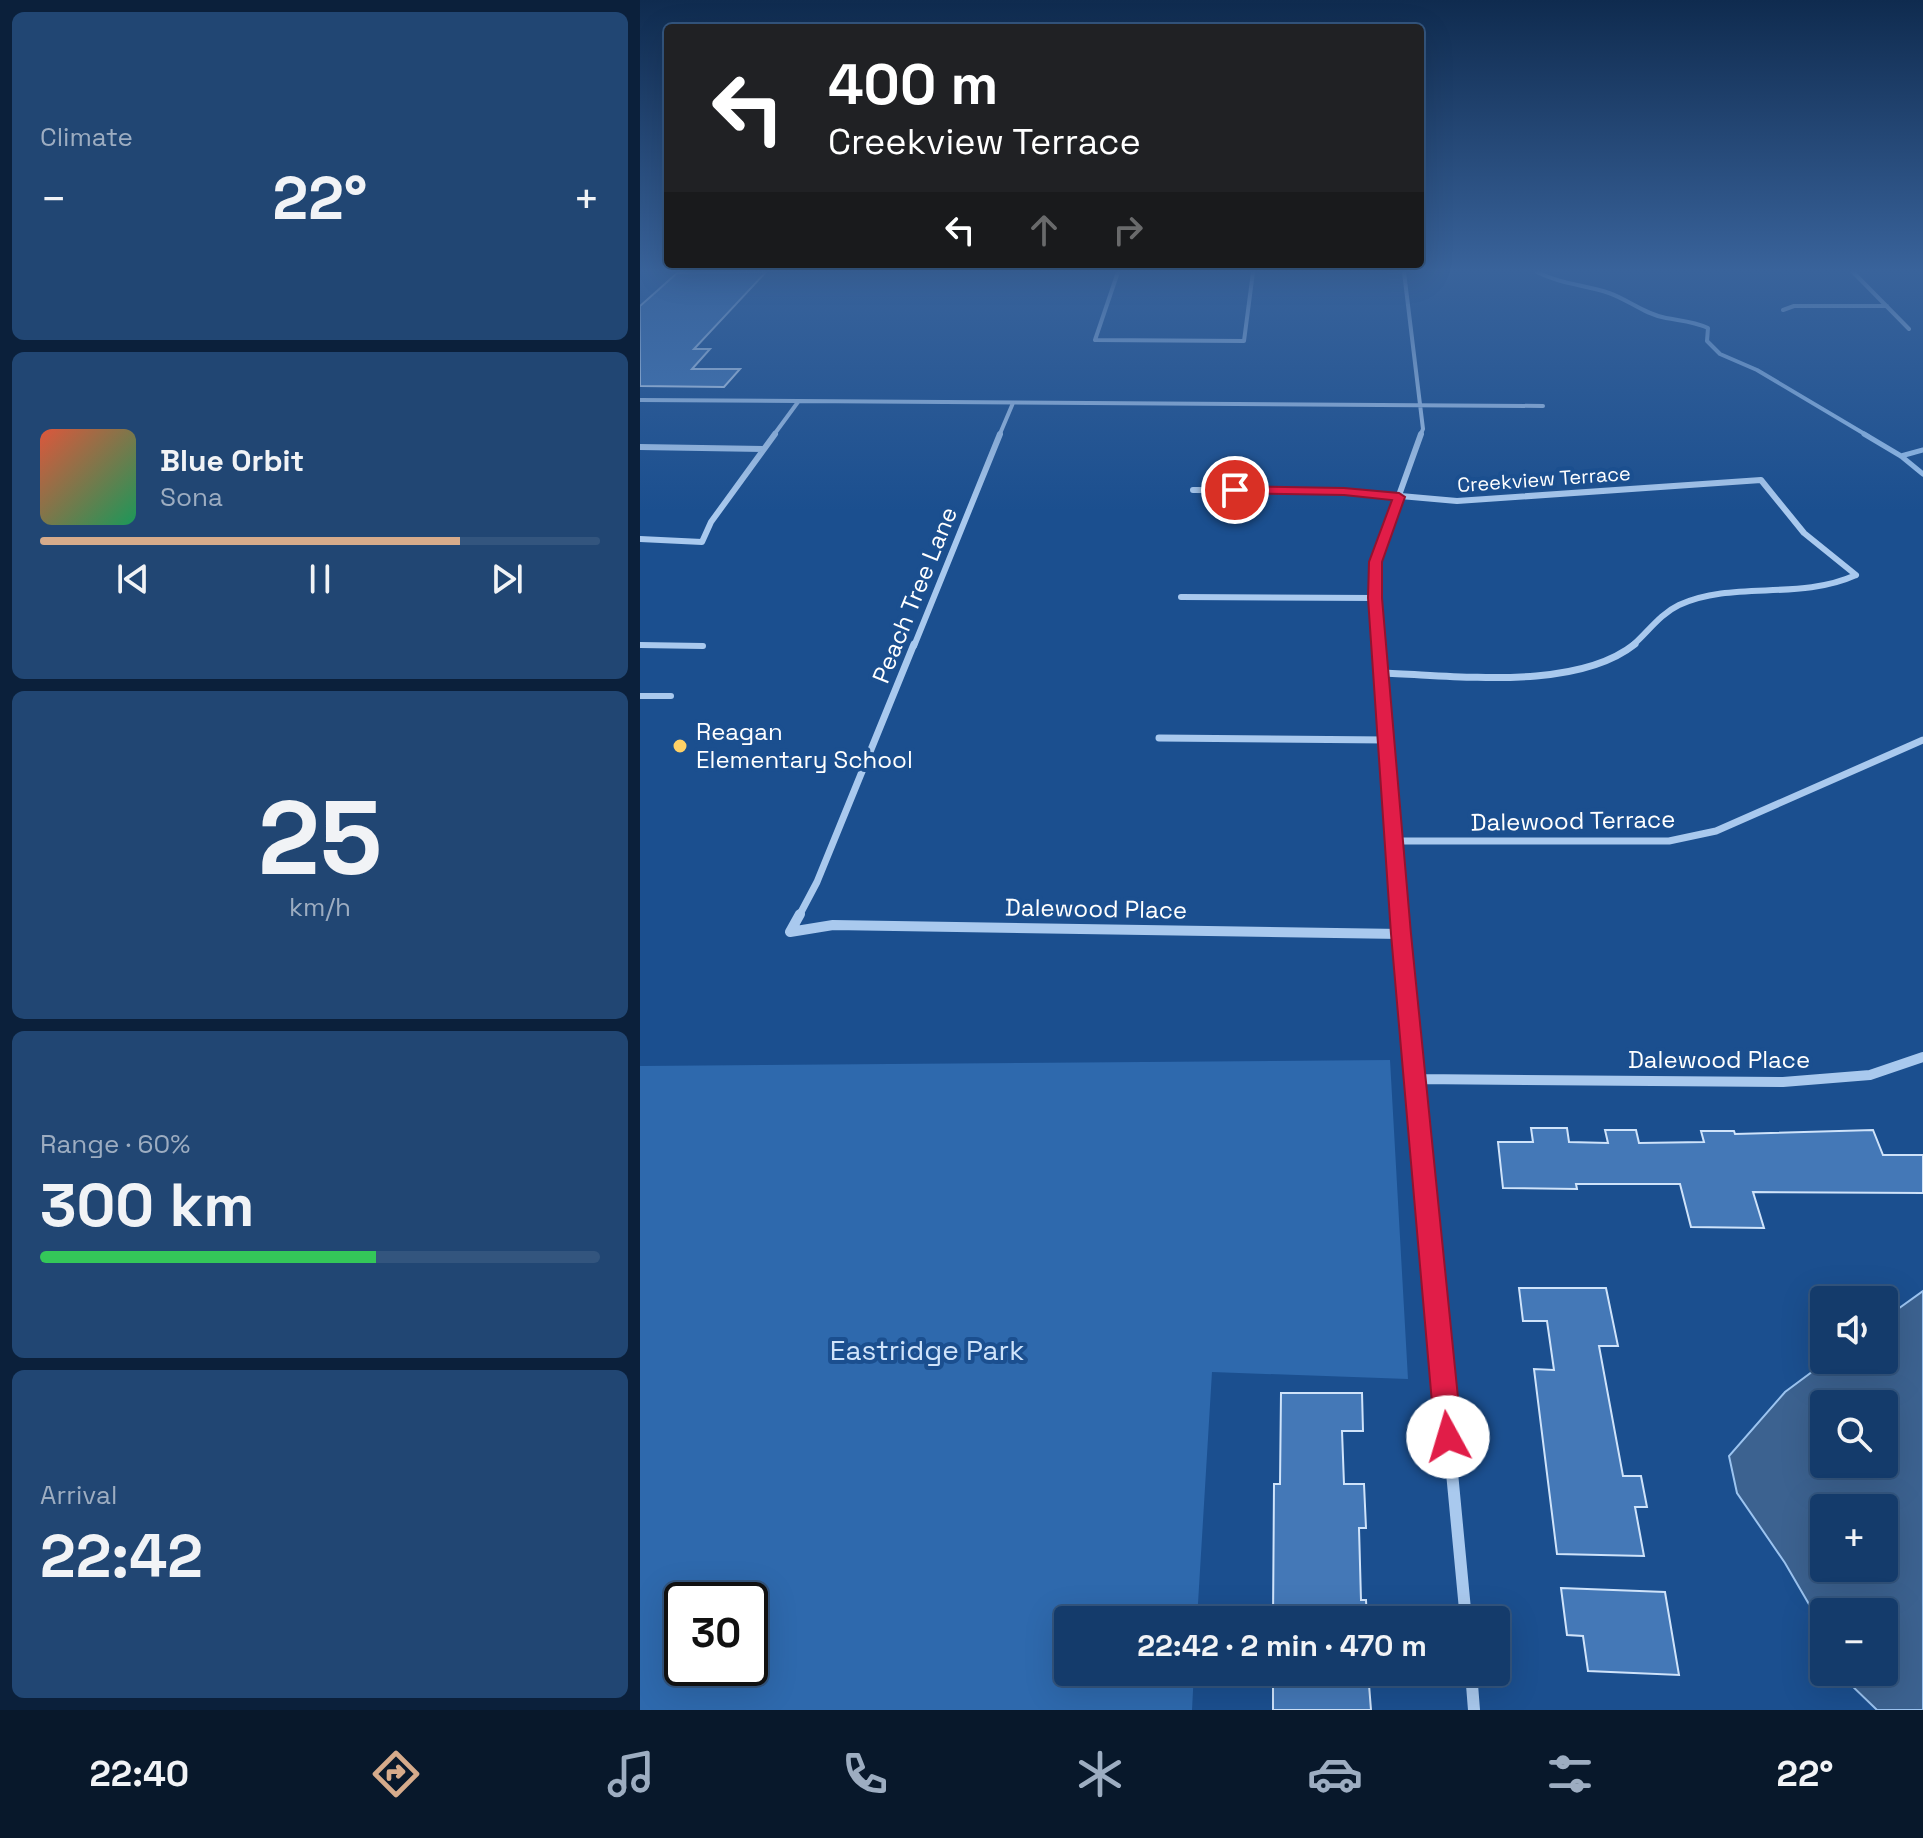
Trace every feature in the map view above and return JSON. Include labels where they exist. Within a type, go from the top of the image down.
[{"type":"street","points":[[1414,352],[1423,429],[1375,562],[1375,598],[1401,934],[1465,1606]]},
{"type":"street","points":[[640,400],[1543,406]]},
{"type":"street","points":[[640,539],[702,542],[711,522],[798,402]]},
{"type":"street","name":"Peach Tree Lane","points":[[790,932],[817,882],[1013,403]]},
{"type":"street","points":[[640,447],[763,449]]},
{"type":"street","name":"Creekview Terrace","points":[[1193,490],[1335,491],[1457,501],[1761,480],[1772,497],[1827,556],[1856,575],[1828,586],[1722,595],[1679,604],[1661,614],[1632,649],[1575,671],[1381,673]]},
{"type":"street","points":[[1181,597],[1375,598]]},
{"type":"street","points":[[1159,738],[1387,740]]},
{"type":"street","name":"Dalewood Terrace","points":[[1395,841],[1624,843],[1693,838],[1716,831],[1923,740]]},
{"type":"street","name":"Dalewood Place","points":[[790,932],[833,925],[1401,934]]},
{"type":"street","name":"Dalewood Place","points":[[1416,1079],[1825,1080],[1870,1075],[1923,1057]]},
{"type":"street","points":[[1472,1686],[1474,1710]]},
{"type":"lane","points":[[640,645],[703,646]]},
{"type":"lane","points":[[640,696],[671,696]]},
{"type":"green space","name":"Eastridge Park","points":[[1390,1060],[1408,1379],[1212,1372],[1198,1606],[1054,1606],[1054,1686],[1193,1686],[1192,1710],[640,1710],[640,1066]]},
{"type":"shaded area","points":[[1923,1291],[1923,1710],[1877,1710],[1852,1686],[1898,1686],[1898,1598],[1810,1598],[1810,1606],[1737,1493],[1729,1456],[1785,1392],[1810,1373],[1898,1374],[1898,1309]]},
{"type":"building","points":[[640,352],[707,352],[692,369],[740,369],[724,387],[640,386]]},
{"type":"building","points":[[1531,1128],[1567,1128],[1569,1142],[1608,1143],[1605,1130],[1636,1130],[1639,1143],[1704,1142],[1701,1131],[1734,1131],[1735,1134],[1873,1130],[1883,1155],[1923,1155],[1923,1193],[1753,1192],[1764,1228],[1691,1227],[1680,1184],[1576,1184],[1577,1189],[1503,1188],[1498,1142],[1533,1142]]},
{"type":"building","points":[[1519,1288],[1606,1288],[1618,1346],[1599,1346],[1623,1476],[1641,1476],[1647,1507],[1635,1507],[1644,1556],[1557,1554],[1534,1369],[1554,1370],[1547,1321],[1523,1321]]},
{"type":"building","points":[[1281,1393],[1362,1393],[1363,1431],[1342,1431],[1344,1484],[1364,1484],[1366,1528],[1359,1528],[1361,1600],[1366,1600],[1366,1606],[1273,1606],[1274,1484],[1280,1484]]},
{"type":"building","points":[[1561,1588],[1665,1592],[1679,1675],[1588,1671],[1583,1636],[1567,1635]]},
{"type":"building","points":[[1273,1686],[1369,1686],[1371,1710],[1273,1710]]},
{"type":"waterway","points":[[1718,352],[1757,370],[1868,436]]},
{"type":"waterway","points":[[1864,434],[1901,456]]},
{"type":"waterway","points":[[1901,456],[1923,450]]},
{"type":"waterway","points":[[1901,456],[1923,474]]},
{"type":"place","name":"Reagan Elementary School","points":[[680,746]]},
{"type":"route","points":[[1235,490],[1344,491],[1399,497],[1375,562],[1375,598],[1401,934],[1448,1437]]}]
